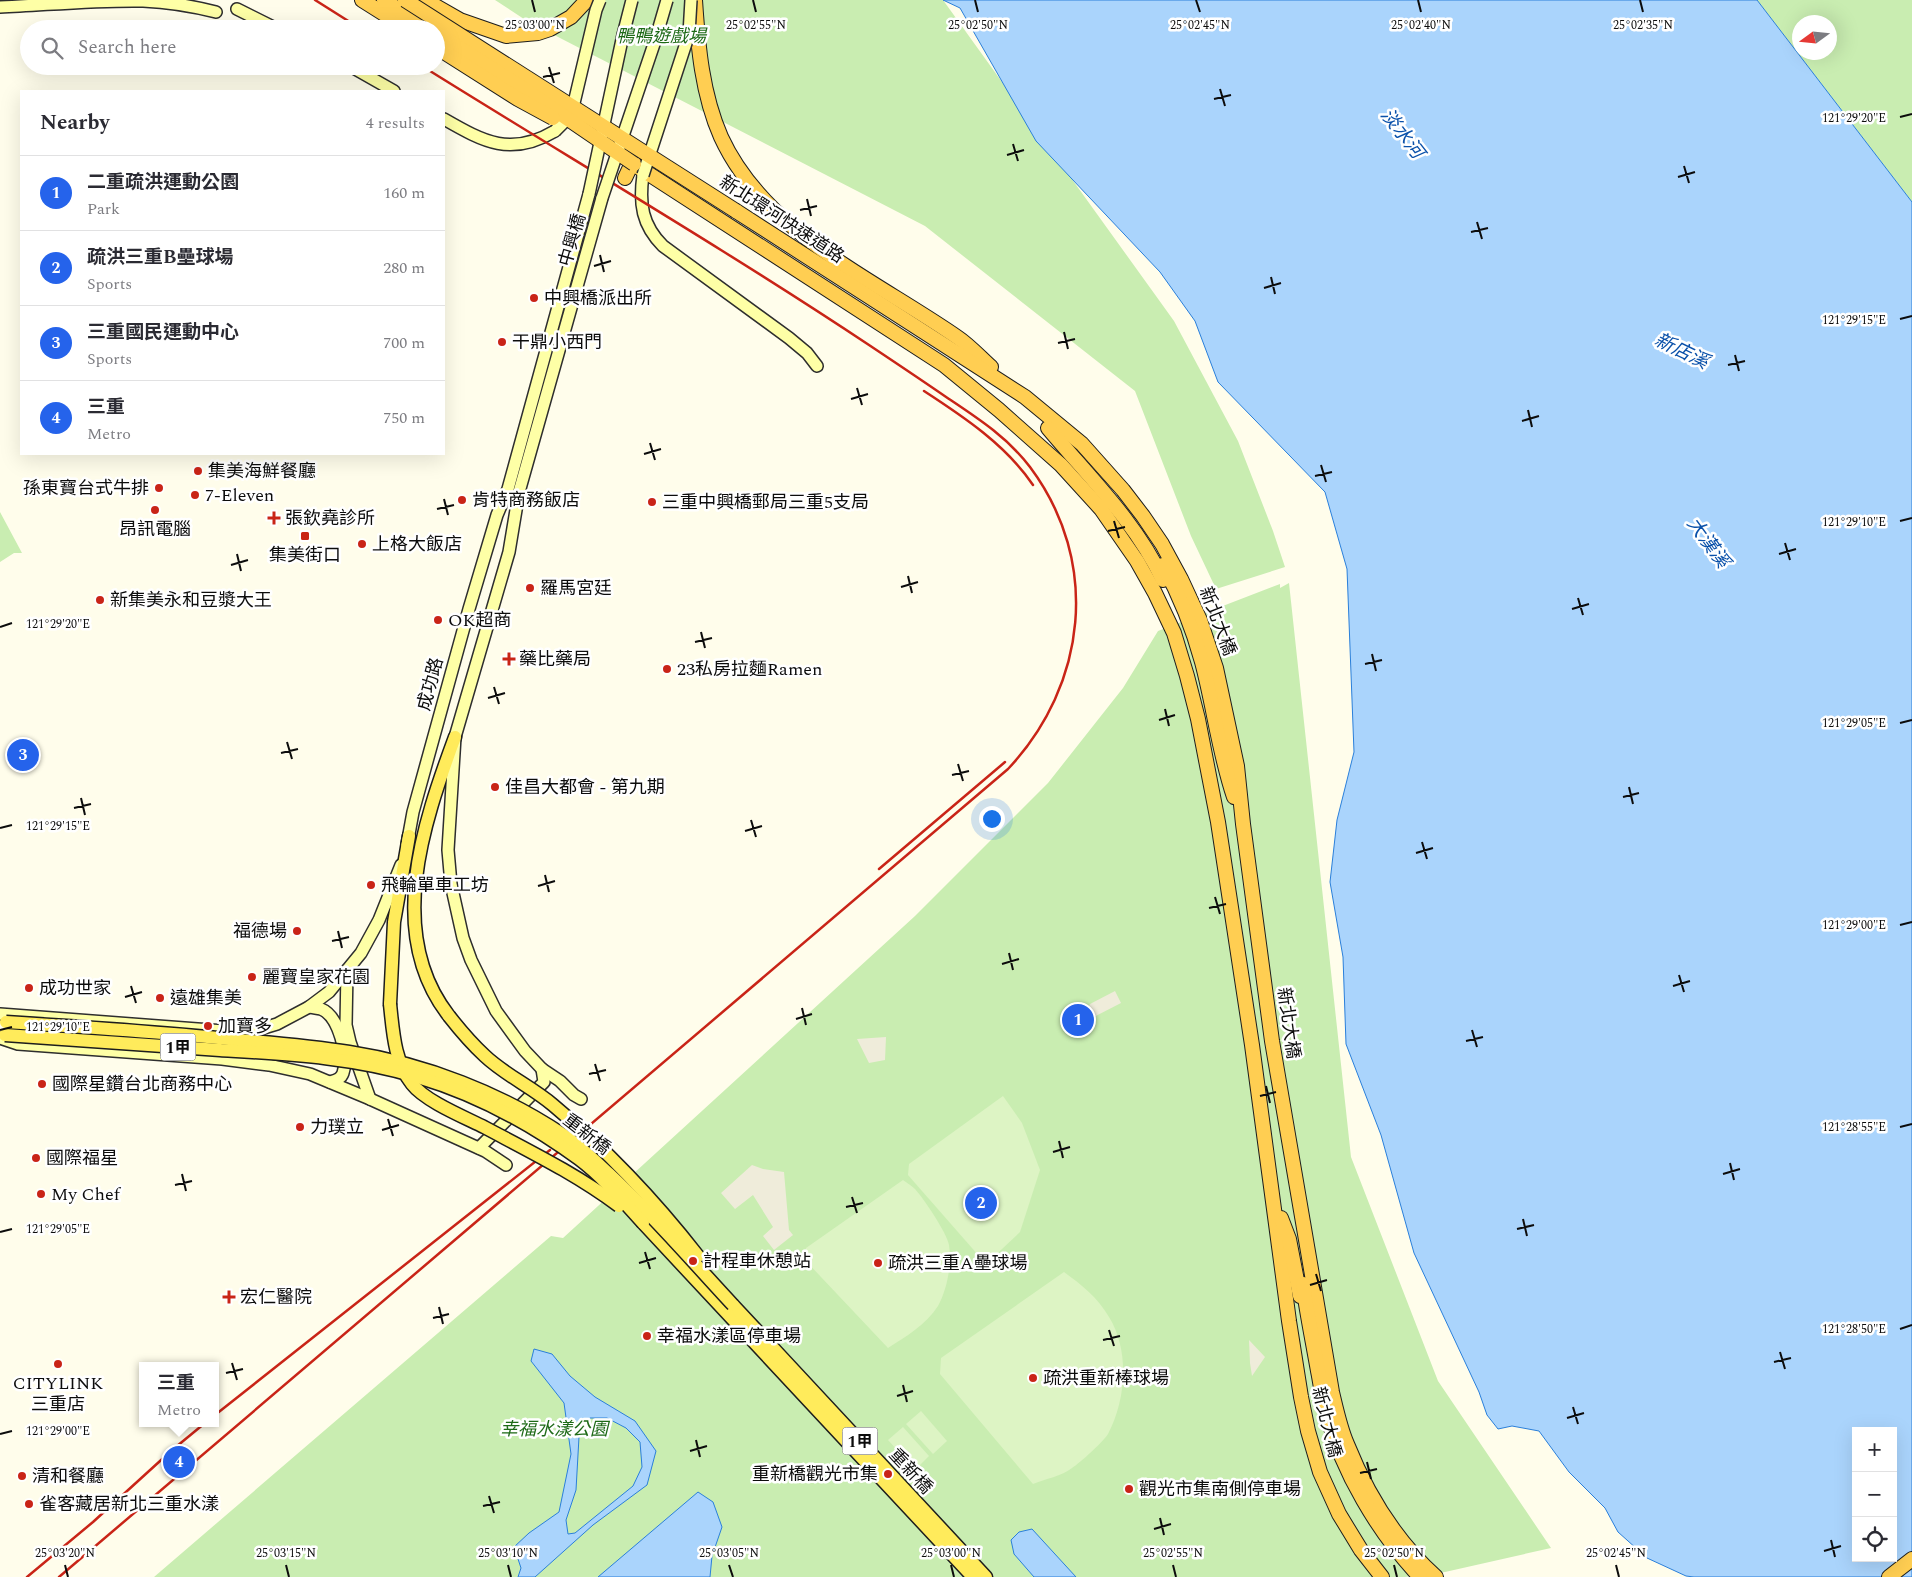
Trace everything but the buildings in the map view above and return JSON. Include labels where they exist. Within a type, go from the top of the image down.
[{"type":"highway","points":[[362,0],[394,20]]},
{"type":"highway","points":[[384,0],[415,20]]},
{"type":"highway","name":"新北環河快速道路","points":[[405,0],[436,20]]},
{"type":"highway","points":[[425,0],[460,20],[506,36],[538,33],[550,29],[571,17],[587,0]]},
{"type":"highway","points":[[693,0],[703,76],[711,108],[722,137],[736,162],[758,193],[780,216],[810,241],[959,338],[1025,397]]},
{"type":"highway","name":"新北環河快速道路","points":[[445,26],[1025,397],[1082,444],[1123,490]]},
{"type":"highway","points":[[445,39],[741,222],[989,382],[1016,401],[1076,450],[1099,474],[1141,528],[1164,567],[1186,614],[1202,663],[1224,768],[1243,824]]},
{"type":"highway","name":"新北環河快速道路","points":[[445,53],[518,99],[636,158],[944,365],[999,410],[1061,465],[1101,509]]},
{"type":"highway","points":[[527,110],[550,115],[636,158]]},
{"type":"highway","points":[[625,178],[636,158]]},
{"type":"highway","points":[[1048,428],[1112,501],[1136,533],[1158,571],[1180,618],[1196,664],[1218,768],[1218,822]]},
{"type":"highway","name":"新北大橋","points":[[1123,490],[1162,544],[1181,579],[1200,620],[1216,668],[1236,766],[1272,1041],[1296,1189],[1332,1392],[1346,1442],[1367,1487],[1391,1526],[1419,1561],[1436,1577]]},
{"type":"highway","name":"新北大橋","points":[[1101,509],[1137,561],[1174,633],[1187,676],[1198,719],[1218,822],[1252,1045],[1289,1320],[1308,1431],[1320,1472],[1339,1514],[1361,1550],[1382,1577]]},
{"type":"highway","points":[[1296,1189],[1301,1270],[1326,1412],[1345,1465],[1372,1516],[1398,1552],[1420,1577]]},
{"type":"highway","points":[[1273,1196],[1289,1239],[1319,1400],[1333,1447],[1352,1491],[1376,1532],[1414,1577]]},
{"type":"highway","points":[[1889,1577],[1912,1559]]},
{"type":"main road","points":[[0,7],[116,0],[183,5],[216,12]]},
{"type":"main road","points":[[445,120],[478,138],[490,143],[506,146],[540,140],[555,131],[564,122],[574,103],[600,0]]},
{"type":"main road","name":"中興橋","points":[[489,542],[508,489],[589,194],[622,35],[632,0]]},
{"type":"main road","name":"中興橋","points":[[455,737],[509,552],[519,492],[602,198],[656,41],[667,0]]},
{"type":"main road","points":[[693,0],[688,34],[643,175],[641,192],[645,220],[649,230],[663,246],[790,338],[807,353],[817,366]]},
{"type":"main road","points":[[237,9],[259,20]]},
{"type":"main road","points":[[366,75],[392,90]]},
{"type":"main road","name":"成功路","points":[[2,1019],[224,1031],[257,1030],[277,1024],[309,1008],[330,992],[361,953],[379,920],[400,867],[416,802],[489,542]]},
{"type":"main road","points":[[455,737],[437,786],[421,842],[413,912],[416,943],[423,972],[440,1005],[462,1033],[486,1057],[552,1104],[640,1186],[688,1242],[728,1307]]},
{"type":"main road","points":[[455,737],[448,850],[451,884],[463,938],[471,960],[496,1010],[516,1039],[542,1069],[581,1099]]},
{"type":"main road","points":[[409,836],[394,922],[390,1004],[396,1048],[402,1068],[413,1085],[444,1106],[570,1172],[643,1223]]},
{"type":"main road","points":[[347,970],[346,1025],[370,1099]]},
{"type":"main road","points":[[309,1008],[321,1009],[329,1014],[340,1035],[344,1054],[343,1073],[338,1079],[330,1082]]},
{"type":"main road","name":"重新橋","points":[[2,1019],[180,1034],[335,1050],[401,1064],[460,1081],[493,1094],[533,1116],[567,1138],[630,1193],[728,1307],[973,1577]]},
{"type":"main road","points":[[2,1037],[18,1044],[222,1059],[310,1074],[479,1148],[506,1165]]},
{"type":"main road","name":"重新橋","points":[[2,1037],[238,1051],[351,1061],[418,1077],[464,1094],[509,1115],[580,1160],[728,1307],[986,1577]]},
{"type":"main road","points":[[479,1148],[544,1082],[542,1069]]},
{"type":"green space","name":"鴨鴨遊戲場","points":[[495,0],[943,0],[1174,321],[1238,441],[1285,567],[1216,589],[1191,536],[1135,391],[925,226],[527,21]]},
{"type":"green space","points":[[1757,0],[1912,0],[1912,202],[1803,60],[1837,60],[1837,15],[1792,15],[1792,46]]},
{"type":"green space","points":[[0,512],[22,553],[14,553],[0,562]]},
{"type":"green space","name":"幸福水漾公園","points":[[1289,583],[1351,1157],[1438,1381],[1551,1548],[1445,1572],[1405,1577],[154,1577],[551,1236],[563,1238],[915,916],[1048,783],[1123,688],[1158,631],[1280,584],[1280,588]]},
{"type":"green space","points":[[1003,1096],[1022,1123],[1040,1170],[1020,1232],[986,1264],[908,1175],[909,1164]]},
{"type":"green space","name":"疏洪三重A壘球場","points":[[903,1180],[919,1194],[935,1216],[944,1233],[950,1252],[949,1268],[944,1292],[933,1313],[915,1330],[888,1348],[804,1259],[806,1248]]},
{"type":"green space","name":"疏洪重新棒球場","points":[[1064,1272],[1095,1298],[1105,1310],[1116,1330],[1123,1360],[1122,1391],[1114,1421],[1102,1442],[1068,1471],[1033,1484],[940,1374],[941,1358]]},
{"type":"green space","points":[[921,1411],[947,1441],[933,1454],[906,1424]]},
{"type":"green space","points":[[903,1427],[929,1456],[915,1470],[888,1440]]},
{"type":"shaded area","points":[[1115,991],[1121,1003],[1088,1020],[1086,1013],[1090,1004]]},
{"type":"shaded area","points":[[886,1037],[885,1060],[869,1063],[857,1039]]},
{"type":"shaded area","points":[[752,1165],[763,1169],[784,1172],[789,1230],[793,1235],[774,1250],[763,1236],[773,1227],[753,1195],[735,1209],[721,1193]]},
{"type":"shaded area","points":[[1249,1340],[1265,1357],[1252,1376],[1250,1363]]},
{"type":"water","points":[[943,0],[1757,0],[1792,46],[1792,60],[1803,60],[1912,202],[1912,1577],[1686,1576],[1647,1558],[1618,1532],[1605,1508],[1569,1472],[1539,1431],[1512,1426],[1498,1429],[1487,1415],[1479,1392],[1414,1253],[1381,1135],[1346,1044],[1343,957],[1330,882],[1337,820],[1354,752],[1347,569],[1325,492],[1218,382],[1195,321],[1160,272],[1036,141],[960,8]]},
{"type":"water","points":[[534,1349],[552,1354],[570,1376],[595,1397],[635,1421],[656,1451],[647,1485],[593,1525],[535,1577],[518,1577],[521,1568],[514,1547],[529,1533],[559,1512],[571,1454],[564,1403],[531,1361]],"holes":[[[590,1418],[607,1418],[626,1428],[640,1442],[642,1467],[633,1486],[575,1533],[568,1534],[566,1520],[576,1490],[579,1437]]]},
{"type":"water","points":[[698,1492],[713,1502],[722,1527],[712,1556],[710,1577],[598,1577]]},
{"type":"water","points":[[1032,1529],[1076,1577],[1034,1577],[1014,1554],[1011,1540],[1019,1532]]},
{"type":"railway","points":[[315,0],[347,20]]},
{"type":"railway","points":[[59,1577],[1008,769],[1035,736],[1055,700],[1068,662],[1075,622],[1075,582],[1068,542],[1053,504],[1030,467],[1003,438],[889,358],[814,309],[437,75]]},
{"type":"railway","points":[[924,391],[969,422],[997,445],[1010,457],[1033,485]]},
{"type":"railway","points":[[879,869],[1005,762]]},
{"type":"railway","points":[[219,1412],[550,1150]]},
{"type":"railway","points":[[27,1577],[93,1522],[200,1427]]},
{"type":"place","name":"中興橋派出所","points":[[534,298]]},
{"type":"place","name":"干鼎小西門","points":[[502,342]]},
{"type":"place","name":"集美海鮮餐廳","points":[[198,471]]},
{"type":"place","name":"孫東寶台式牛排","points":[[159,488]]},
{"type":"place","name":"7-Eleven","points":[[195,495]]},
{"type":"place","name":"肯特商務飯店","points":[[462,500]]},
{"type":"place","name":"三重中興橋郵局三重5支局","points":[[652,502]]},
{"type":"place","name":"昂訊電腦","points":[[155,510]]},
{"type":"place","name":"張欽堯診所","points":[[274,518]]},
{"type":"place","name":"集美街口","points":[[305,536]]},
{"type":"place","name":"上格大飯店","points":[[362,544]]},
{"type":"place","name":"羅馬宮廷","points":[[530,588]]},
{"type":"place","name":"新集美永和豆漿大王","points":[[100,600]]},
{"type":"place","name":"OK超商","points":[[438,620]]},
{"type":"place","name":"藥比藥局","points":[[509,659]]},
{"type":"place","name":"23私房拉麵Ramen","points":[[667,669]]},
{"type":"place","name":"三重國民運動中心","points":[[23,755]]},
{"type":"place","name":"佳昌大都會 - 第九期","points":[[495,787]]},
{"type":"place","name":"飛輪單車工坊","points":[[371,885]]},
{"type":"place","name":"福德場","points":[[297,931]]},
{"type":"place","name":"麗寶皇家花園","points":[[252,977]]},
{"type":"place","name":"成功世家","points":[[29,988]]},
{"type":"place","name":"遠雄集美","points":[[160,998]]},
{"type":"place","name":"二重疏洪運動公園","points":[[1078,1020]]},
{"type":"place","name":"加寶多","points":[[208,1026]]},
{"type":"place","name":"國際星鑽台北商務中心","points":[[42,1084]]},
{"type":"place","name":"力璞立","points":[[300,1127]]},
{"type":"place","name":"國際福星","points":[[36,1158]]},
{"type":"place","name":"My Chef","points":[[41,1194]]},
{"type":"place","name":"疏洪三重B壘球場","points":[[981,1203]]},
{"type":"place","name":"計程車休憩站","points":[[693,1261]]},
{"type":"place","name":"疏洪三重A壘球場","points":[[878,1263]]},
{"type":"place","name":"宏仁醫院","points":[[229,1297]]},
{"type":"place","name":"幸福水漾區停車場","points":[[647,1336]]},
{"type":"place","name":"CITYLINK 三重店","points":[[58,1364]]},
{"type":"place","name":"疏洪重新棒球場","points":[[1033,1378]]},
{"type":"place","name":"三重","points":[[179,1462]]},
{"type":"place","name":"重新橋觀光市集","points":[[888,1474]]},
{"type":"place","name":"清和餐廳","points":[[22,1476]]},
{"type":"place","name":"觀光市集南側停車場","points":[[1129,1489]]},
{"type":"place","name":"雀客藏居新北三重水漾","points":[[29,1504]]},
{"type":"water label","name":"淡水河","points":[[1403,133]]},
{"type":"water label","name":"新店溪","points":[[1682,350]]},
{"type":"water label","name":"大漢溪","points":[[1709,542]]}]
